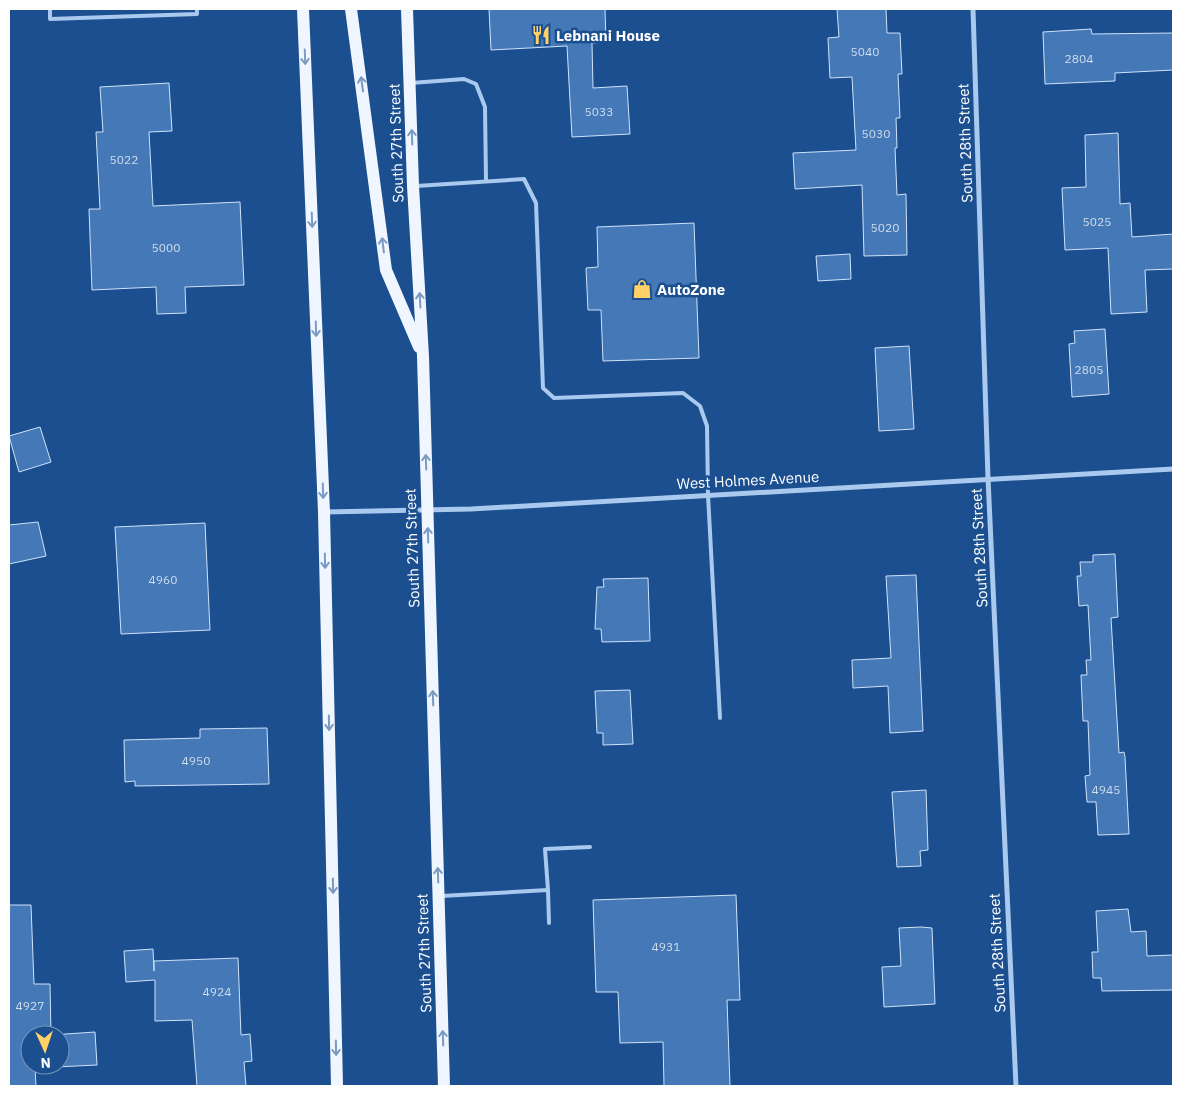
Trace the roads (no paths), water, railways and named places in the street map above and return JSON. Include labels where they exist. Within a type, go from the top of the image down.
[{"type":"main road","points":[[303,9],[324,512],[337,1086]]},
{"type":"main road","points":[[351,9],[386,270],[423,356]]},
{"type":"main road","name":"South 27th Street","points":[[407,9],[413,186],[423,356],[444,1086]]},
{"type":"street","name":"South 28th Street","points":[[973,9],[988,478],[1016,1086]]},
{"type":"street","name":"West Holmes Avenue","points":[[324,512],[427,511],[1173,469]]},
{"type":"lane","points":[[50,9],[50,19],[197,14],[197,9]]},
{"type":"lane","points":[[410,82],[464,79],[476,84],[485,107],[486,181]]},
{"type":"lane","points":[[413,186],[524,179],[536,204],[543,388],[554,398],[683,392],[700,406],[707,426],[708,496],[720,718]]},
{"type":"lane","points":[[549,923],[545,849],[590,847]]},
{"type":"lane","points":[[439,897],[548,890]]},
{"type":"place","name":"Lebnani House","points":[[541,35]]},
{"type":"place","name":"AutoZone","points":[[642,289]]}]
